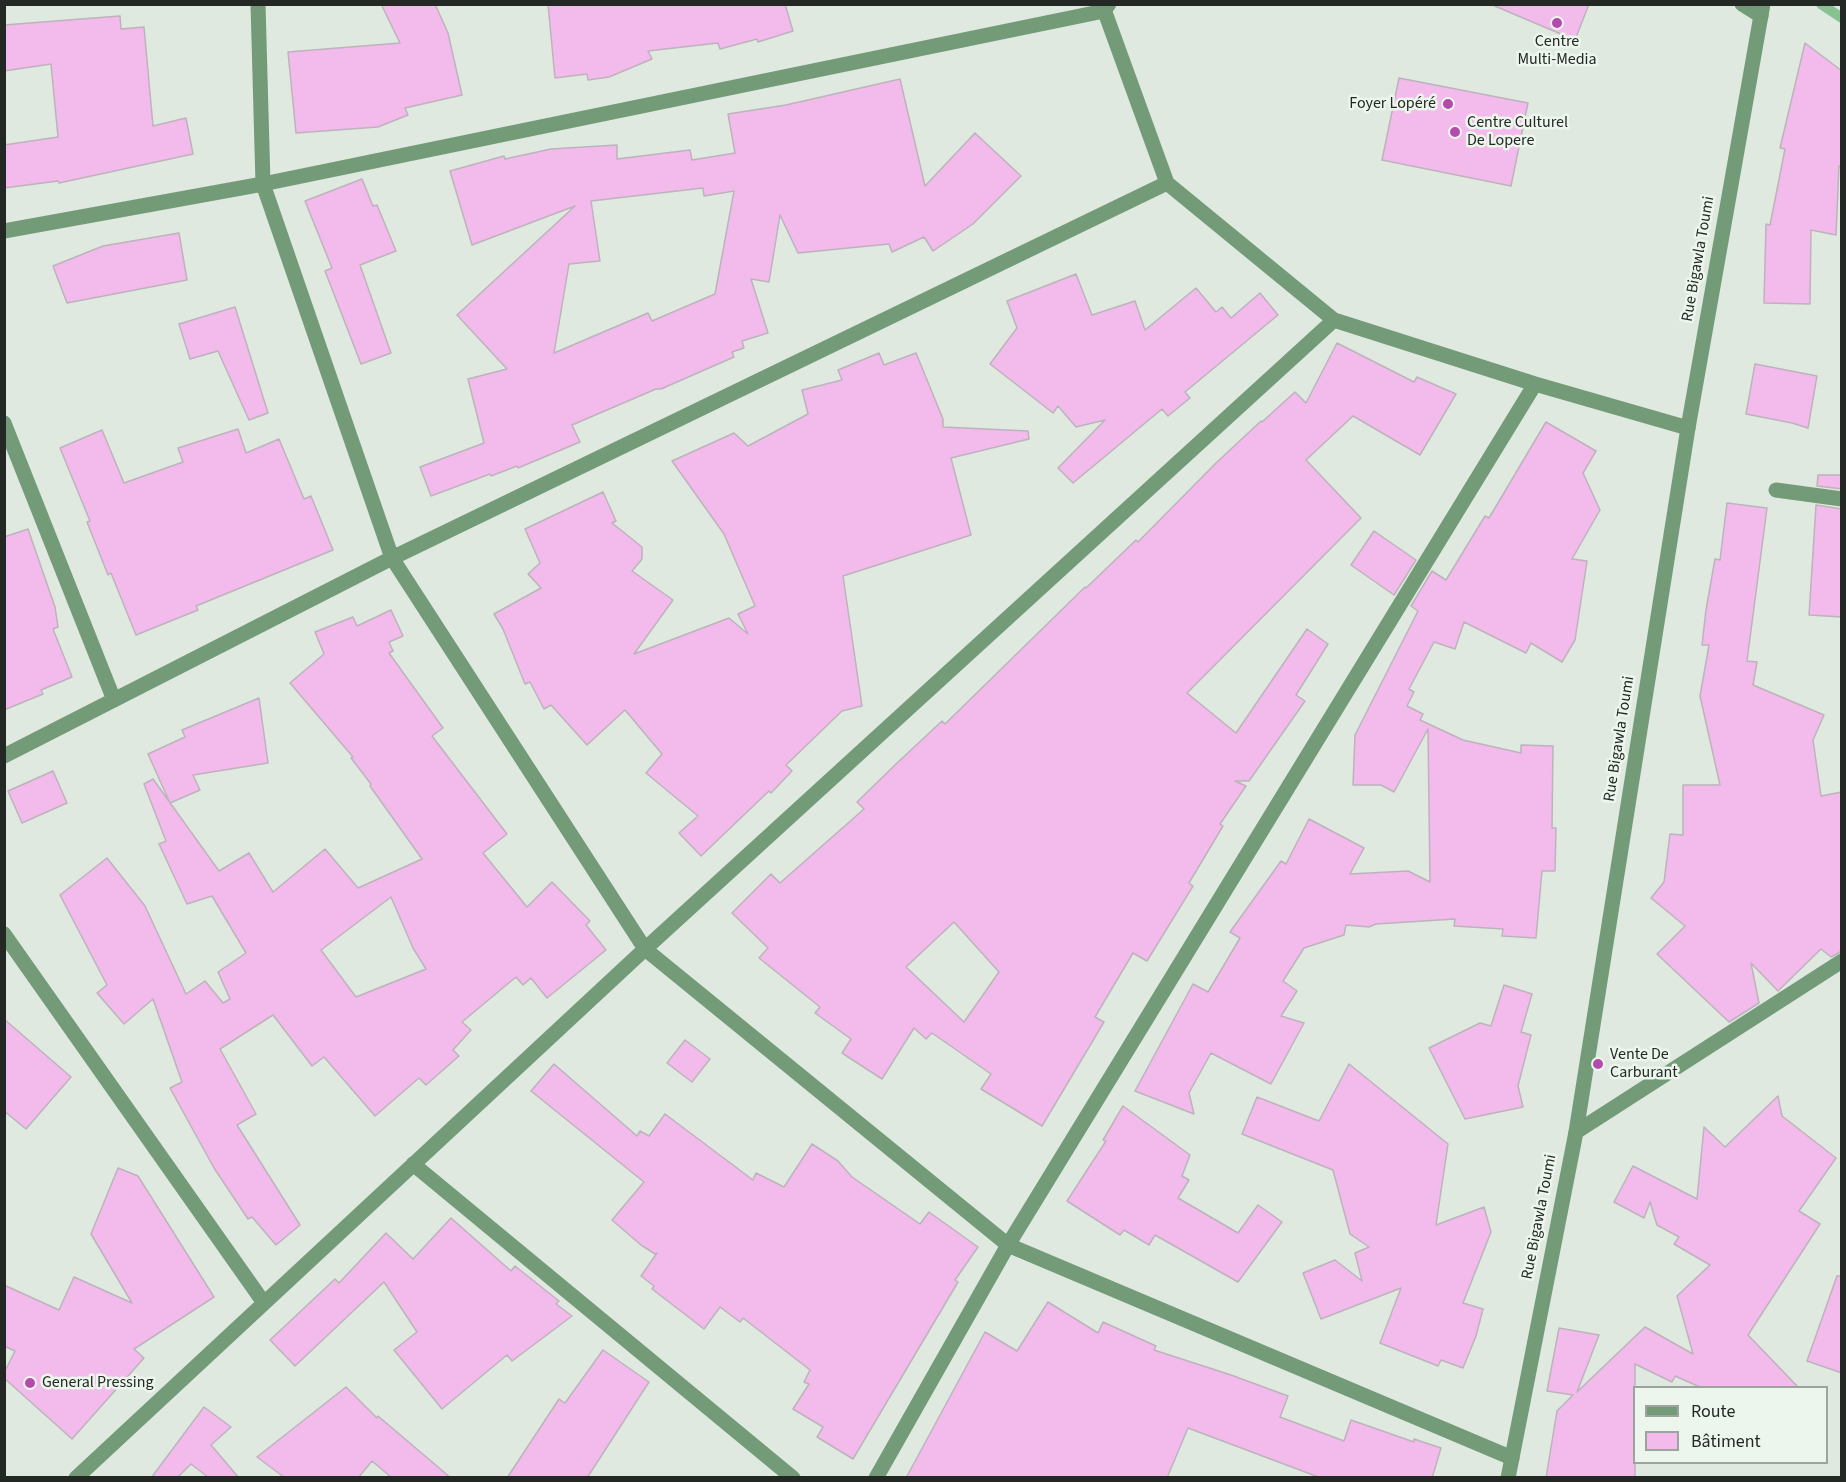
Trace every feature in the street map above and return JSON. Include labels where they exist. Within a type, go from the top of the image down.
[{"type":"street","points":[[258,4],[263,184],[392,558],[645,949],[1008,1245],[1512,1458]]},
{"type":"street","points":[[1742,4],[1762,10]]},
{"type":"street","points":[[4,231],[263,184],[1105,7],[1167,183],[1334,320],[1535,384],[1688,428]]},
{"type":"street","name":"Rue Bigawla Toumi","points":[[1508,1478],[1576,1132],[1688,428],[1762,10]]},
{"type":"street","points":[[4,756],[392,558],[1167,183]]},
{"type":"street","points":[[76,1478],[645,949],[1334,320]]},
{"type":"street","points":[[876,1478],[1008,1245],[1535,384]]},
{"type":"street","points":[[4,423],[114,700]]},
{"type":"street","points":[[1776,490],[1842,499]]},
{"type":"street","points":[[4,934],[264,1303]]},
{"type":"street","points":[[1576,1132],[1842,961]]},
{"type":"street","points":[[413,1164],[793,1478]]},
{"type":"building","points":[[381,4],[435,4],[448,33],[462,95],[405,108],[408,115],[378,127],[296,133],[288,52],[400,43]]},
{"type":"building","points":[[548,4],[785,4],[793,31],[758,42],[757,39],[720,49],[718,43],[648,51],[652,59],[609,77],[588,80],[587,74],[555,78]]},
{"type":"building","name":"Centre Multi-Media","points":[[1490,4],[1589,4],[1575,40]]},
{"type":"building","points":[[120,16],[121,29],[144,27],[153,126],[186,118],[193,154],[59,183],[58,181],[4,188],[4,145],[58,137],[51,64],[4,71],[4,25]]},
{"type":"building","points":[[1805,43],[1842,71],[1842,167],[1839,166],[1836,235],[1811,230],[1810,304],[1764,303],[1766,224],[1770,225],[1785,149],[1780,148]]},
{"type":"building","name":"Centre Culturel De Lopere","points":[[1399,78],[1528,103],[1511,186],[1382,160]]},
{"type":"building","points":[[900,79],[925,186],[975,133],[1021,176],[973,224],[933,251],[924,237],[892,252],[889,244],[798,253],[780,215],[769,282],[751,279],[768,333],[742,341],[744,348],[732,352],[734,357],[572,425],[580,442],[518,468],[517,466],[491,476],[490,474],[431,496],[420,467],[484,443],[468,379],[507,369],[457,315],[575,206],[472,245],[450,171],[504,156],[505,159],[551,149],[617,145],[617,159],[690,150],[692,160],[735,153],[728,114],[786,105]],"holes":[[[703,188],[704,196],[734,191],[715,294],[652,321],[648,313],[554,353],[569,264],[600,261],[591,201]]]},
{"type":"building","points":[[362,179],[373,206],[377,205],[396,251],[360,265],[391,353],[361,364],[325,271],[332,268],[305,201]]},
{"type":"building","points":[[179,233],[187,280],[67,303],[53,266],[103,246]]},
{"type":"building","points":[[1076,274],[1092,315],[1135,301],[1145,330],[1196,288],[1216,312],[1222,307],[1231,318],[1260,293],[1278,315],[1185,392],[1190,398],[1168,416],[1162,409],[1073,483],[1058,468],[1105,420],[1076,427],[1058,406],[1053,413],[990,364],[1017,328],[1007,301]]},
{"type":"building","points":[[235,307],[268,413],[249,420],[218,351],[190,359],[179,324]]},
{"type":"building","points":[[1337,343],[1414,382],[1417,377],[1456,394],[1420,455],[1353,416],[1306,460],[1361,518],[1187,693],[1236,733],[1307,629],[1328,644],[1296,695],[1305,701],[1249,781],[1235,781],[1246,786],[1220,824],[1223,826],[1189,883],[1193,886],[1147,961],[1133,953],[1095,1017],[1104,1022],[1042,1126],[981,1089],[991,1074],[932,1033],[926,1039],[914,1028],[882,1079],[842,1053],[851,1039],[815,1013],[820,1007],[759,958],[768,948],[732,913],[771,874],[780,883],[864,809],[857,802],[942,721],[945,724],[1085,587],[1136,540],[1138,542],[1261,421],[1295,392],[1306,403]],"holes":[[[954,922],[999,972],[964,1022],[906,967]]]},
{"type":"building","points":[[879,353],[884,365],[916,353],[943,419],[943,427],[1028,431],[1029,439],[951,458],[971,535],[843,576],[862,706],[842,711],[786,765],[792,771],[771,793],[769,791],[701,856],[679,833],[698,816],[646,773],[662,754],[625,710],[587,745],[551,705],[544,709],[530,682],[525,684],[503,629],[494,614],[541,588],[528,574],[540,563],[525,529],[603,492],[616,521],[612,523],[642,547],[642,559],[632,571],[673,600],[634,654],[729,618],[748,634],[738,614],[755,606],[724,534],[672,461],[734,433],[748,446],[808,414],[802,390],[842,380],[838,370]]},
{"type":"building","points":[[1755,364],[1817,376],[1808,428],[1746,414]]},
{"type":"building","points":[[1546,422],[1596,451],[1583,473],[1600,510],[1572,559],[1587,561],[1575,640],[1562,662],[1531,643],[1526,653],[1464,622],[1455,649],[1434,642],[1409,689],[1414,692],[1407,706],[1423,714],[1420,720],[1463,740],[1521,753],[1521,745],[1553,746],[1552,828],[1556,828],[1555,871],[1542,871],[1536,938],[1502,936],[1503,929],[1454,926],[1455,919],[1376,924],[1369,927],[1346,925],[1344,935],[1304,948],[1283,981],[1297,991],[1281,1016],[1304,1023],[1271,1084],[1211,1053],[1189,1093],[1194,1114],[1135,1091],[1193,984],[1208,992],[1240,938],[1230,932],[1281,861],[1286,864],[1309,819],[1364,848],[1350,874],[1408,871],[1430,882],[1428,729],[1394,792],[1381,785],[1353,785],[1355,735],[1418,611],[1411,606],[1432,571],[1446,580],[1485,516],[1489,518]]},
{"type":"building","points":[[238,429],[246,453],[279,439],[304,499],[311,496],[333,550],[196,606],[198,610],[136,635],[111,573],[108,575],[87,522],[90,521],[60,448],[102,430],[124,483],[183,462],[178,448]]},
{"type":"building","points":[[1818,475],[1842,475],[1842,489],[1817,486]]},
{"type":"building","points":[[1727,503],[1767,508],[1747,661],[1757,662],[1753,685],[1824,715],[1813,740],[1821,796],[1842,792],[1842,951],[1831,957],[1821,949],[1778,991],[1751,963],[1759,1003],[1729,1022],[1657,954],[1685,926],[1651,898],[1664,882],[1670,834],[1683,835],[1683,785],[1720,785],[1700,696],[1709,645],[1702,645],[1706,610],[1715,559],[1720,560]]},
{"type":"building","points":[[1816,505],[1842,509],[1842,617],[1809,615]]},
{"type":"building","points":[[28,529],[55,607],[58,627],[53,629],[72,677],[41,690],[43,694],[4,710],[4,537]]},
{"type":"building","points":[[1374,531],[1416,560],[1394,595],[1351,565]]},
{"type":"building","points":[[391,610],[403,636],[389,642],[393,651],[389,653],[443,728],[432,736],[507,834],[483,853],[527,907],[552,882],[590,921],[586,925],[606,950],[547,998],[531,978],[523,985],[516,977],[462,1022],[471,1030],[453,1050],[459,1056],[426,1085],[419,1078],[375,1116],[324,1057],[312,1066],[273,1015],[220,1049],[256,1114],[237,1125],[300,1225],[276,1245],[252,1217],[248,1219],[214,1168],[170,1088],[182,1082],[153,999],[124,1024],[97,993],[107,985],[60,895],[107,858],[145,906],[186,994],[205,981],[223,1003],[230,999],[218,972],[246,953],[212,896],[187,904],[159,844],[166,841],[144,784],[153,779],[219,871],[249,853],[273,892],[325,849],[358,888],[422,859],[351,758],[353,757],[290,683],[324,654],[315,632],[353,617],[357,626]],"holes":[[[391,897],[413,948],[426,969],[356,997],[321,950]]]},
{"type":"building","points":[[259,698],[268,763],[193,775],[200,790],[170,803],[148,754],[185,737],[182,730]]},
{"type":"building","points":[[53,771],[67,803],[22,823],[8,791]]},
{"type":"building","points":[[1504,985],[1532,994],[1521,1032],[1531,1035],[1518,1086],[1523,1107],[1465,1119],[1429,1048],[1480,1023],[1491,1026]]},
{"type":"building","points":[[4,1019],[71,1077],[26,1129],[4,1111]]},
{"type":"building","points":[[685,1040],[710,1059],[692,1082],[667,1063]]},
{"type":"building","points":[[554,1064],[637,1136],[640,1131],[649,1136],[665,1114],[753,1180],[756,1173],[784,1187],[812,1144],[838,1161],[852,1177],[920,1224],[929,1212],[978,1247],[955,1280],[958,1282],[853,1459],[817,1437],[823,1427],[793,1409],[809,1384],[804,1382],[810,1370],[743,1318],[740,1322],[720,1307],[704,1329],[652,1289],[654,1286],[641,1276],[657,1253],[641,1245],[612,1220],[644,1182],[531,1091]]},
{"type":"building","points":[[1349,1064],[1448,1144],[1436,1225],[1484,1207],[1491,1232],[1463,1303],[1483,1309],[1476,1336],[1463,1368],[1441,1360],[1438,1366],[1380,1343],[1401,1288],[1321,1319],[1303,1273],[1335,1260],[1362,1281],[1355,1253],[1369,1247],[1350,1234],[1333,1170],[1242,1134],[1257,1097],[1319,1121]]},
{"type":"building","points":[[1778,1096],[1782,1116],[1836,1158],[1799,1211],[1820,1224],[1748,1335],[1797,1386],[1698,1386],[1675,1376],[1672,1382],[1635,1364],[1633,1464],[1635,1464],[1635,1478],[1546,1478],[1557,1411],[1573,1395],[1547,1391],[1559,1328],[1599,1335],[1577,1392],[1645,1327],[1693,1354],[1677,1296],[1710,1265],[1674,1244],[1679,1237],[1657,1225],[1650,1202],[1644,1218],[1614,1202],[1633,1166],[1697,1199],[1704,1127],[1725,1147]]},
{"type":"building","points":[[1123,1106],[1190,1155],[1182,1176],[1189,1180],[1178,1198],[1238,1233],[1258,1205],[1282,1222],[1238,1282],[1155,1235],[1149,1245],[1124,1230],[1120,1235],[1067,1201],[1106,1141],[1103,1140]]},
{"type":"building","points":[[118,1168],[138,1176],[214,1297],[134,1349],[144,1358],[72,1439],[4,1378],[4,1373],[15,1351],[4,1346],[4,1285],[59,1310],[74,1277],[132,1303],[91,1234]]},
{"type":"building","points":[[451,1218],[511,1271],[515,1266],[559,1301],[556,1304],[572,1316],[512,1361],[507,1355],[442,1409],[394,1350],[417,1332],[384,1282],[295,1366],[270,1340],[335,1279],[339,1283],[386,1233],[413,1259]]},
{"type":"building","points":[[1837,1276],[1842,1276],[1842,1373],[1807,1361]]},
{"type":"building","points":[[1048,1302],[1098,1333],[1103,1322],[1156,1346],[1154,1350],[1288,1396],[1280,1417],[1344,1441],[1351,1420],[1414,1442],[1414,1439],[1441,1448],[1432,1478],[1321,1478],[1188,1428],[1167,1478],[906,1478],[985,1332],[1017,1351]]},
{"type":"building","points":[[603,1350],[649,1382],[587,1478],[507,1478],[559,1399],[565,1403]]},
{"type":"building","points":[[346,1387],[377,1418],[378,1416],[451,1478],[392,1478],[372,1461],[358,1478],[285,1478],[257,1457]]},
{"type":"building","points":[[204,1407],[231,1427],[211,1445],[239,1478],[209,1478],[191,1464],[177,1478],[151,1478]]},
{"type":"waterway","points":[[1821,4],[1842,18]]},
{"type":"place","name":"Centre Multi-Media","points":[[1557,23]]},
{"type":"place","name":"Foyer Lopéré","points":[[1448,104]]},
{"type":"place","name":"Centre Culturel De Lopere","points":[[1455,132]]},
{"type":"place","name":"Vente De Carburant","points":[[1598,1064]]},
{"type":"place","name":"General Pressing","points":[[30,1383]]}]
